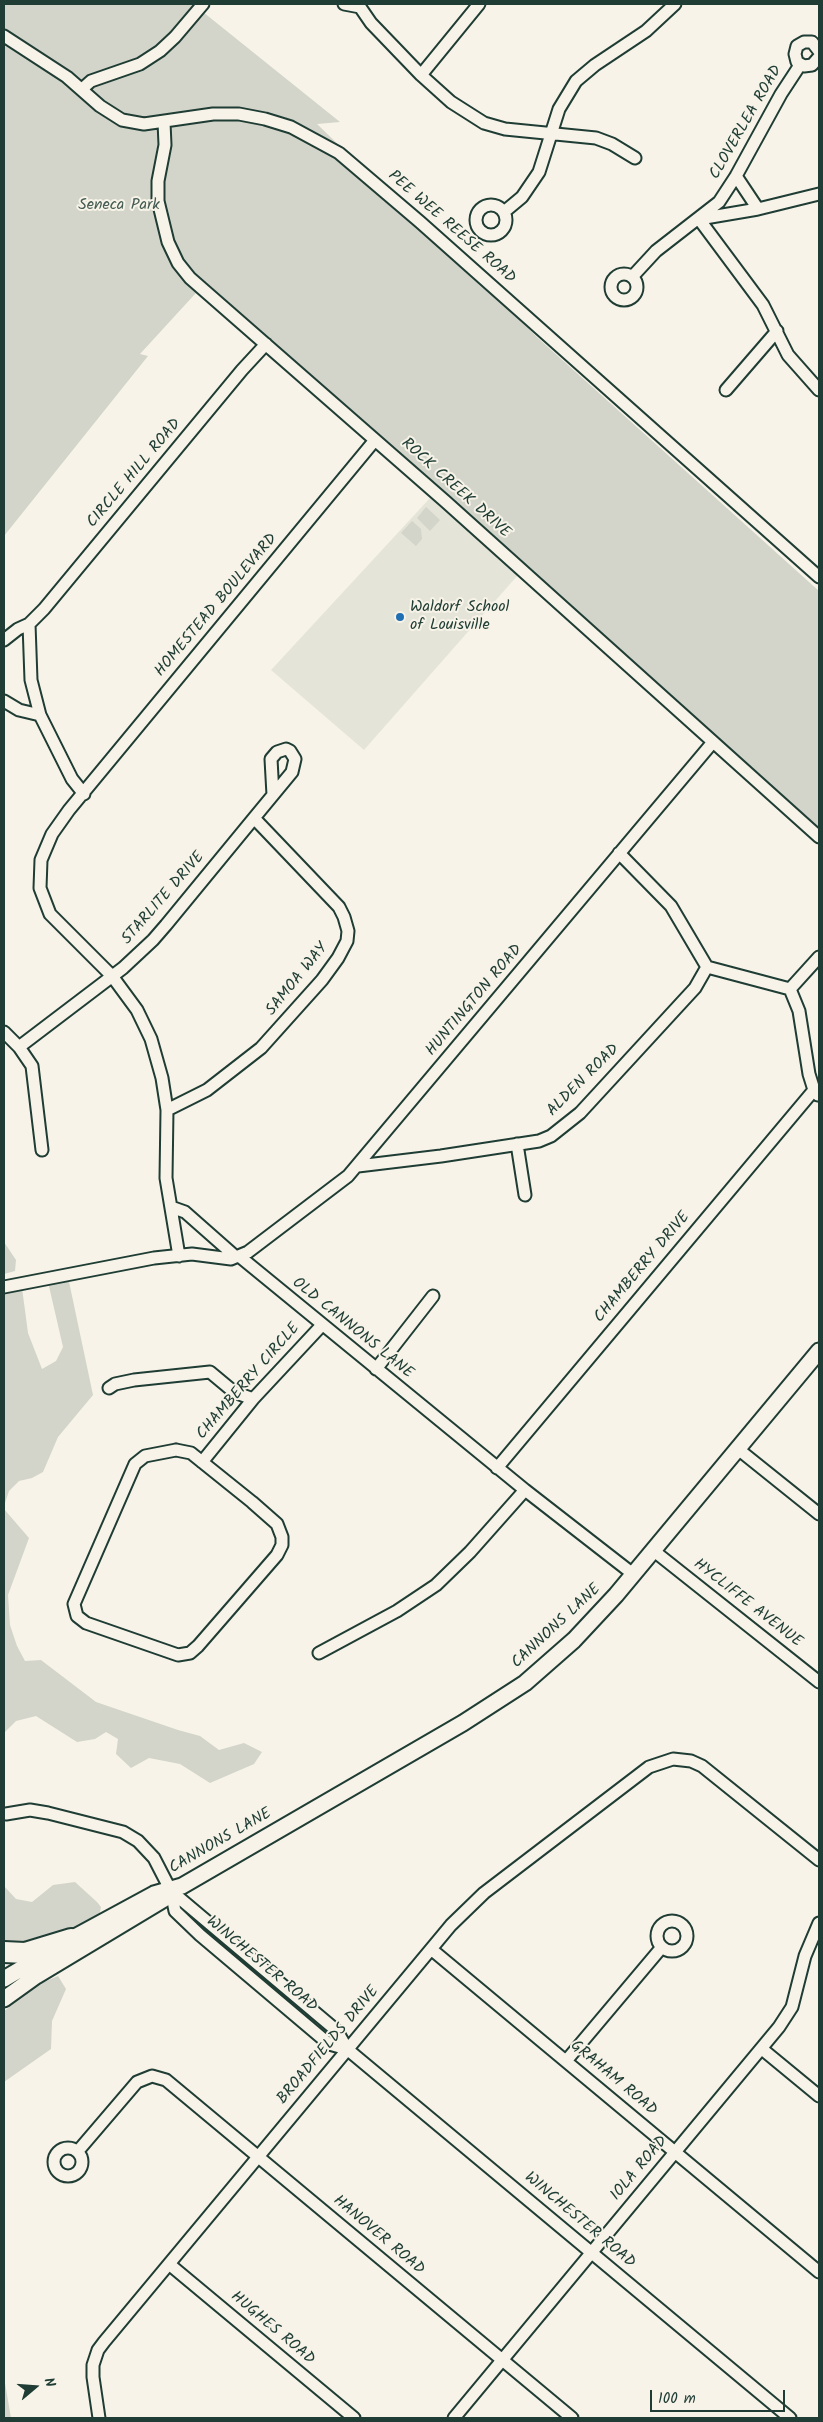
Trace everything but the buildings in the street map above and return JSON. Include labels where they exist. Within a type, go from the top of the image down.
[{"type":"highway","points":[[4,1952],[25,1953],[75,1941]]},
{"type":"main road","name":"CANNONS LANE","points":[[4,1979],[75,1941],[160,1890],[171,1891],[496,1703],[525,1682],[574,1640],[616,1595],[819,1351]]},
{"type":"main road","name":"CANNONS LANE","points":[[4,1999],[75,1941]]},
{"type":"street","points":[[82,89],[91,80],[134,66],[160,51],[176,37],[203,4]]},
{"type":"street","points":[[344,4],[363,5],[377,29],[421,75],[452,102],[484,124],[505,129],[606,141],[635,158]]},
{"type":"street","points":[[421,75],[479,4]]},
{"type":"street","points":[[504,212],[515,204],[532,184],[547,152],[559,108],[576,82],[595,65],[646,31],[675,4]]},
{"type":"street","name":"PEE WEE REESE ROAD","points":[[4,36],[38,57],[82,89],[100,106],[122,120],[144,124],[213,114],[239,114],[291,127],[338,153],[427,228],[819,577]]},
{"type":"street","name":"CLOVERLEA ROAD","points":[[800,64],[795,54],[800,43],[812,42],[819,51]]},
{"type":"street","name":"CLOVERLEA ROAD","points":[[800,64],[812,66],[819,57]]},
{"type":"street","name":"CLOVERLEA ROAD","points":[[632,277],[656,250],[719,202],[736,176],[780,94],[800,64]]},
{"type":"street","name":"ROCK CREEK DRIVE","points":[[164,122],[165,145],[158,181],[158,201],[162,223],[172,252],[190,278],[375,440],[819,837]]},
{"type":"street","points":[[736,176],[758,209]]},
{"type":"street","points":[[819,194],[758,209],[699,219],[753,290],[777,331],[788,355],[819,390]]},
{"type":"street","points":[[726,390],[777,331]]},
{"type":"street","name":"CIRCLE HILL ROAD","points":[[4,640],[18,629],[29,624],[44,609],[266,344]]},
{"type":"street","name":"HOMESTEAD BOULEVARD","points":[[84,794],[375,440]]},
{"type":"street","points":[[29,624],[32,680],[40,715],[72,779],[84,794],[61,821],[44,850],[39,869],[40,888],[46,906],[56,922],[112,976],[137,1010],[151,1039],[162,1078],[167,1110],[166,1178],[179,1256]]},
{"type":"street","points":[[4,701],[18,710],[40,715]]},
{"type":"street","name":"HUNTINGTON ROAD","points":[[237,1257],[248,1252],[348,1176],[358,1166],[713,742]]},
{"type":"street","name":"STARLITE DRIVE","points":[[20,1047],[112,976],[153,940],[273,795]]},
{"type":"street","name":"SAMOA WAY","points":[[167,1110],[207,1090],[261,1048],[322,980],[338,958],[347,941],[348,931],[339,907],[254,818]]},
{"type":"street","points":[[620,853],[671,906],[707,967],[766,981],[790,989],[799,1011],[817,1093]]},
{"type":"street","points":[[790,989],[819,957]]},
{"type":"street","name":"ALDEN ROAD","points":[[358,1166],[517,1144],[551,1136],[580,1113],[695,988],[707,967]]},
{"type":"street","points":[[4,1032],[31,1061],[35,1078],[42,1150]]},
{"type":"street","name":"CHAMBERRY DRIVE","points":[[497,1468],[817,1093]]},
{"type":"street","points":[[517,1144],[525,1195]]},
{"type":"street","name":"OLD CANNONS LANE","points":[[170,1206],[185,1212],[237,1257],[497,1468],[633,1574]]},
{"type":"street","points":[[4,1287],[154,1258],[192,1254],[231,1259],[237,1257]]},
{"type":"street","points":[[376,1369],[433,1296]]},
{"type":"street","name":"CHAMBERRY CIRCLE","points":[[202,1462],[253,1399],[322,1325]]},
{"type":"street","points":[[109,1388],[115,1384],[134,1380],[210,1372],[234,1392],[253,1399]]},
{"type":"street","points":[[738,1449],[819,1514]]},
{"type":"street","name":"CHAMBERRY CIRCLE","points":[[176,1450],[191,1453],[202,1462],[277,1524],[282,1536],[282,1545],[276,1555],[198,1646],[185,1655],[167,1652],[101,1629],[82,1620],[75,1611],[75,1599],[135,1464],[145,1456],[176,1450]]},
{"type":"street","points":[[319,1654],[397,1611],[436,1585],[470,1552],[525,1490]]},
{"type":"street","name":"HYCLIFFE AVENUE","points":[[654,1551],[819,1682]]},
{"type":"street","name":"BROADFIELDS DRIVE","points":[[99,2418],[93,2377],[93,2365],[98,2350],[451,1925],[484,1893],[649,1767],[673,1759],[691,1761],[702,1766],[819,1860]]},
{"type":"street","name":"WINCHESTER ROAD","points":[[4,1826],[7,1821],[5,1812],[30,1810],[123,1832],[138,1840],[154,1858],[171,1891],[174,1911],[329,2044],[347,2049]]},
{"type":"street","name":"WINCHESTER ROAD","points":[[171,1891],[337,2031],[347,2049],[790,2418]]},
{"type":"street","name":"IOLA ROAD","points":[[454,2418],[762,2049],[792,2007],[805,1956],[819,1923]]},
{"type":"street","points":[[224,1955],[232,1944]]},
{"type":"street","points":[[566,2061],[662,1947]]},
{"type":"street","name":"GRAHAM ROAD","points":[[431,1949],[819,2272]]},
{"type":"street","points":[[274,1997],[282,1986]]},
{"type":"street","points":[[762,2049],[819,2096]]},
{"type":"street","name":"HANOVER ROAD","points":[[78,2151],[137,2082],[146,2076],[162,2079],[258,2156],[572,2418]]},
{"type":"street","name":"HUGHES ROAD","points":[[169,2264],[354,2418]]},
{"type":"shaded area","name":"Waldorf School of Louisville","points":[[430,498],[518,575],[364,750],[271,670]]},
{"type":"green space","name":"Seneca Park","points":[[4,4],[193,4],[340,122],[317,124],[539,339],[819,591],[819,827],[206,282],[140,354],[148,356],[4,536]]},
{"type":"green space","points":[[426,507],[440,520],[430,531],[417,518]]},
{"type":"green space","points":[[412,521],[421,529],[422,539],[416,546],[401,533]]},
{"type":"green space","points":[[4,1242],[16,1260],[15,1271],[4,1274]]},
{"type":"green space","points":[[68,1277],[93,1395],[58,1437],[43,1472],[32,1478],[19,1481],[9,1491],[4,1506],[4,1293],[22,1288],[28,1333],[42,1369],[56,1361],[63,1347],[48,1282]]},
{"type":"green space","points":[[4,1509],[29,1538],[8,1595],[10,1625],[17,1646],[25,1661],[41,1660],[96,1702],[200,1736],[219,1750],[244,1743],[262,1752],[254,1764],[210,1783],[180,1764],[149,1758],[131,1768],[116,1754],[118,1739],[106,1732],[95,1739],[77,1742],[36,1716],[16,1721],[4,1733]]},
{"type":"green space","points":[[75,1882],[101,1907],[99,1917],[48,1939],[28,1944],[4,1942],[4,1886],[16,1899],[32,1902],[53,1885]]},
{"type":"green space","points":[[58,1976],[66,1989],[52,2021],[51,2049],[4,2082],[4,2011],[44,1982]]},
{"type":"green space","points":[[4,2195],[5,2383],[11,2418],[4,2418]]},
{"type":"place","name":"Waldorf School of Louisville","points":[[400,617]]}]
